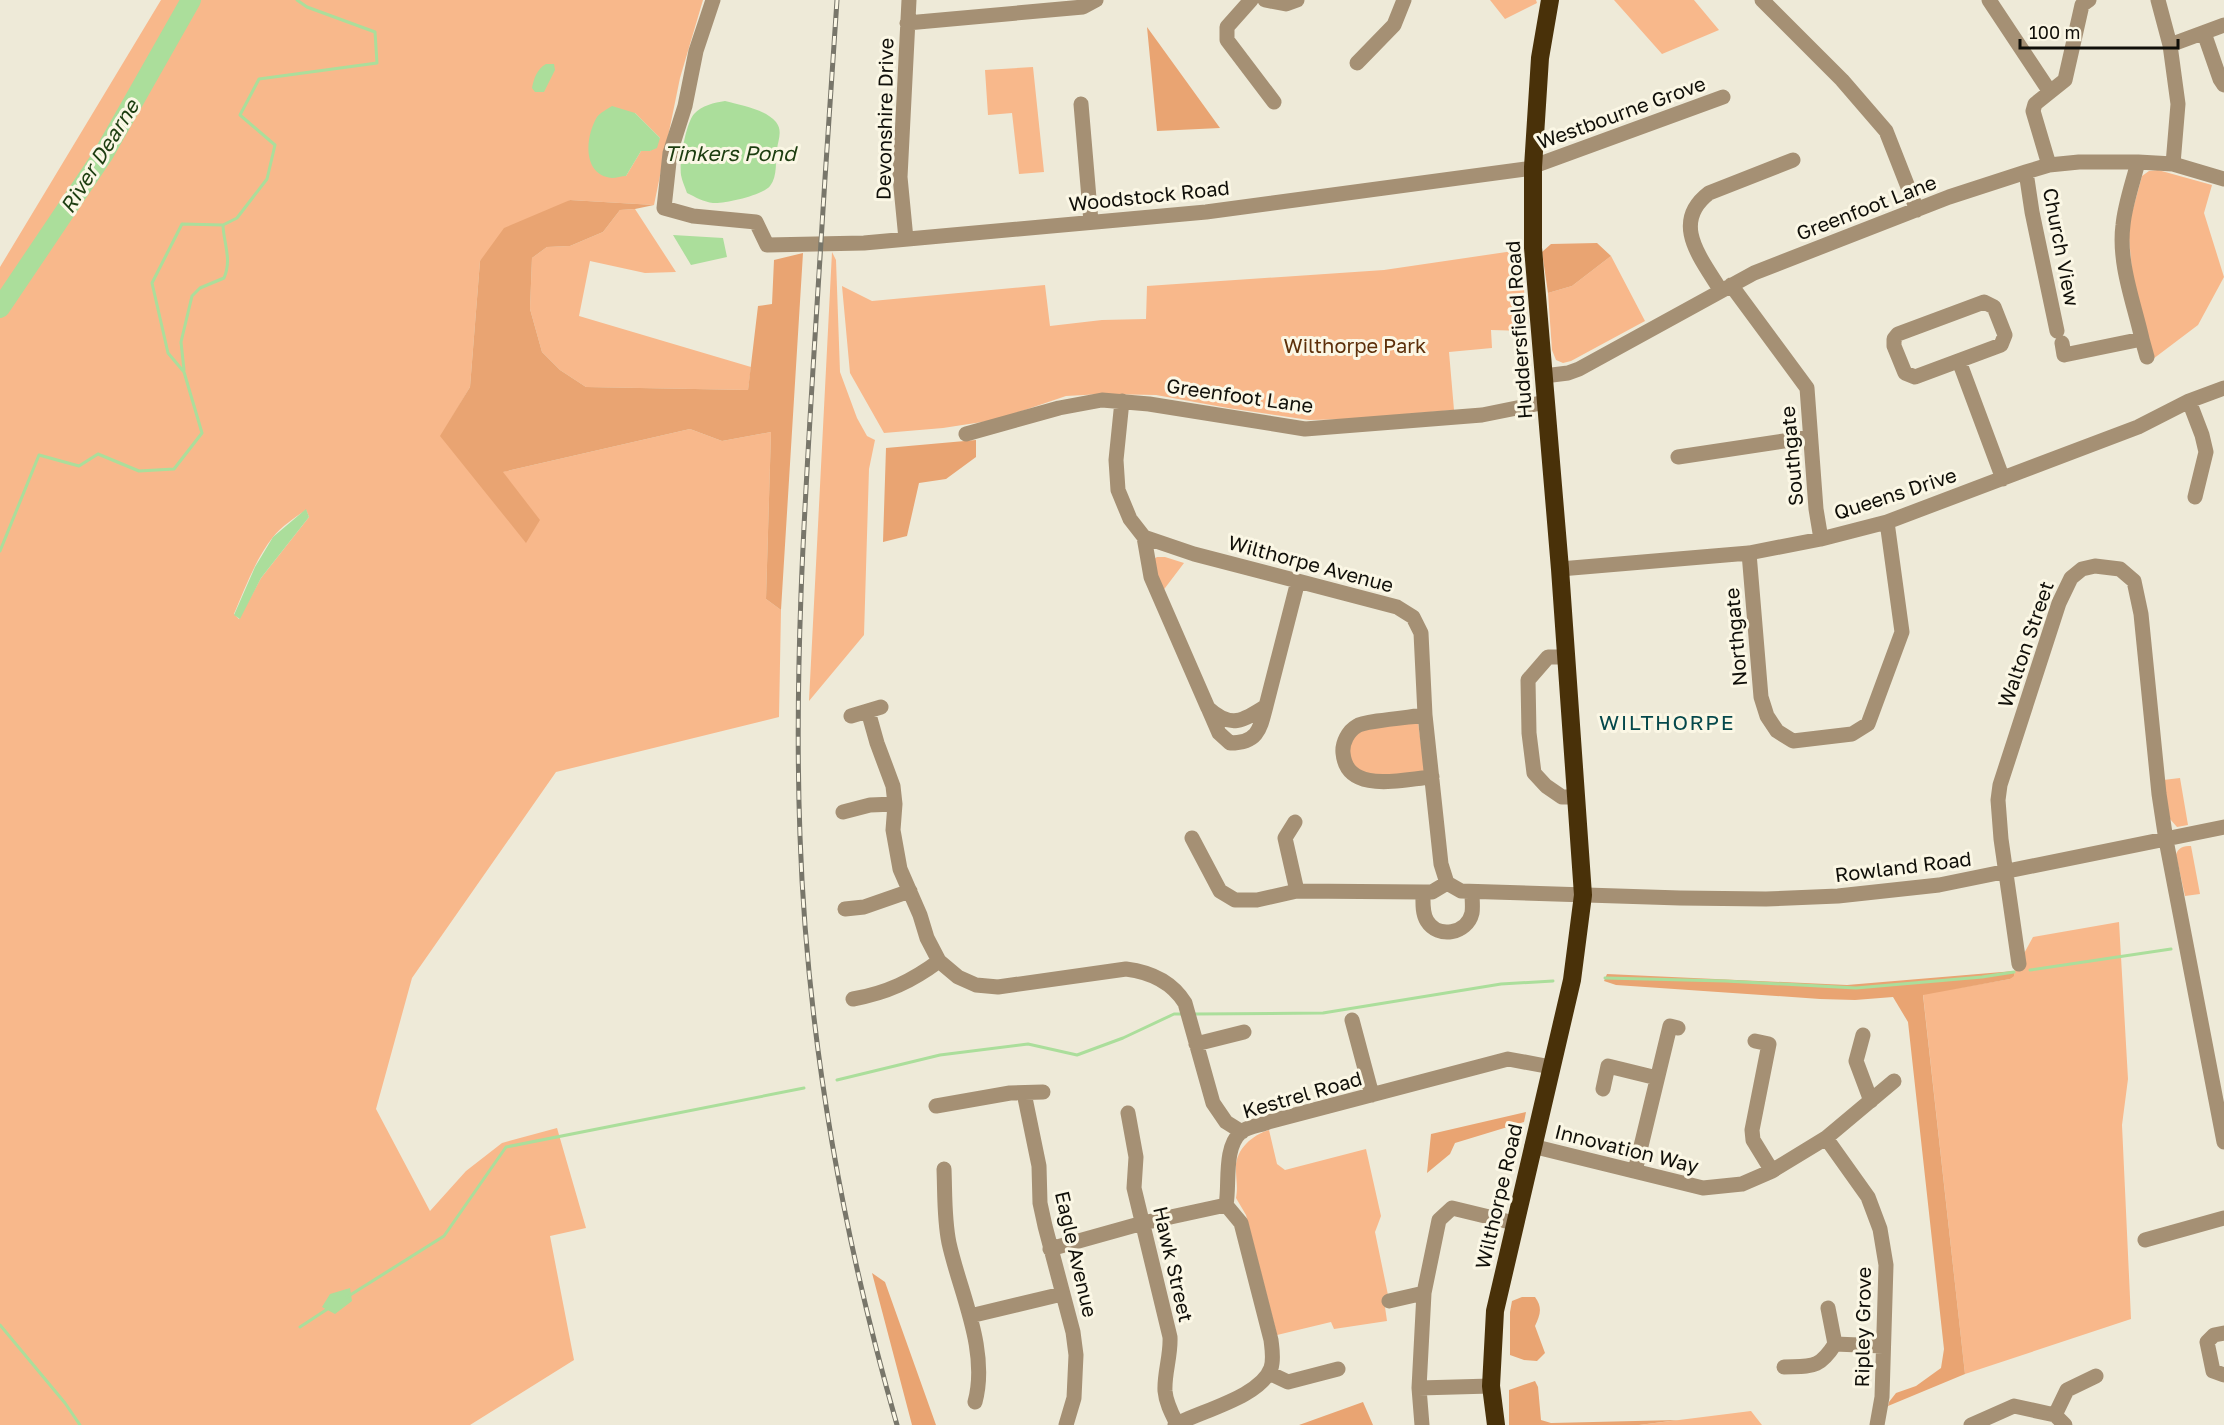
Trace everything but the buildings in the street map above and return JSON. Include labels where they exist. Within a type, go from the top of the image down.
[{"type":"highway","name":"Huddersfield Road","points":[[1550,0],[1540,58],[1533,167],[1533,248],[1560,569],[1583,895],[1572,980]]},
{"type":"highway","name":"Wilthorpe Road","points":[[1496,1425],[1491,1386],[1495,1311],[1572,980]]},
{"type":"street","name":"Woodstock Road","points":[[713,0],[696,51],[685,106],[670,153],[664,208],[693,216],[756,222],[767,245],[840,245],[1206,212],[1533,167]]},
{"type":"street","name":"Devonshire Drive","points":[[906,239],[900,177],[909,0]]},
{"type":"street","points":[[907,23],[1025,7],[1083,7],[1096,0]]},
{"type":"street","points":[[1251,0],[1227,27],[1227,40],[1274,102]]},
{"type":"street","points":[[1265,0],[1286,4],[1297,0]]},
{"type":"street","points":[[1357,63],[1394,26],[1404,0]]},
{"type":"street","points":[[1762,0],[1842,80],[1886,131],[1917,210]]},
{"type":"street","points":[[1989,0],[2050,92]]},
{"type":"street","points":[[2049,165],[2033,111],[2035,104],[2065,80],[2082,5],[2089,0]]},
{"type":"street","points":[[2158,0],[2170,45],[2178,105],[2173,164]]},
{"type":"street","points":[[2170,45],[2224,25]]},
{"type":"street","points":[[2204,33],[2224,85]]},
{"type":"street","name":"Westbourne Grove","points":[[1533,167],[1723,97]]},
{"type":"street","points":[[1081,104],[1091,222]]},
{"type":"street","name":"Southgate","points":[[1793,160],[1709,193],[1698,201],[1691,212],[1691,237],[1702,260],[1806,388],[1816,509],[1821,539]]},
{"type":"street","name":"Greenfoot Lane","points":[[1544,376],[1579,369],[1754,273],[1982,185],[2049,165],[2079,162],[2173,164],[2224,179]]},
{"type":"street","points":[[2138,162],[2122,226],[2130,293],[2147,357]]},
{"type":"street","name":"Church View","points":[[2026,172],[2032,212],[2064,355],[2142,339]]},
{"type":"street","points":[[1984,302],[1994,307],[2005,335],[2001,345],[1959,361],[1915,377],[1905,373],[1894,346],[1894,339],[1898,334],[1984,302]]},
{"type":"street","points":[[1959,361],[2003,479]]},
{"type":"street","name":"Queens Drive","points":[[1560,569],[1749,553],[1821,539],[1887,522],[2138,427],[2189,401],[2224,388]]},
{"type":"street","points":[[1122,401],[1116,460],[1118,490],[1130,519],[1144,537],[1151,577],[1219,733],[1230,743],[1240,743],[1250,739],[1259,730],[1298,581]]},
{"type":"street","name":"Greenfoot Lane","points":[[966,434],[1085,402],[1122,401],[1305,429],[1482,415],[1546,402]]},
{"type":"street","points":[[2189,401],[2206,452],[2195,496]]},
{"type":"street","points":[[1678,457],[1809,437]]},
{"type":"street","name":"Northgate","points":[[1749,553],[1761,697],[1767,716],[1777,731],[1793,741],[1852,734],[1868,724],[1902,632],[1887,522]]},
{"type":"street","name":"Wilthorpe Avenue","points":[[1144,537],[1194,554],[1397,607],[1413,617],[1421,633],[1425,715],[1441,864],[1447,883]]},
{"type":"street","name":"Walton Street","points":[[2019,964],[1998,814],[2000,785],[2059,603],[2071,578],[2082,569],[2095,566],[2120,568],[2134,581],[2140,614],[2166,840],[2224,1142]]},
{"type":"street","points":[[1565,657],[1548,657],[1528,680],[1529,733],[1534,773],[1546,786],[1562,797],[1577,796]]},
{"type":"street","points":[[1208,708],[1220,719],[1244,720],[1266,706]]},
{"type":"street","points":[[851,716],[875,709],[877,743],[893,786],[895,804],[893,830],[900,869],[927,938],[939,961],[958,977],[976,984],[998,987],[1126,969],[1137,970],[1160,979],[1170,985],[1185,1003],[1213,1103],[1226,1122],[1242,1131]]},
{"type":"street","points":[[1425,715],[1358,725],[1348,734],[1342,746],[1344,763],[1353,775],[1366,782],[1432,777]]},
{"type":"street","points":[[843,812],[870,805],[895,804]]},
{"type":"street","points":[[1295,822],[1285,838],[1296,891]]},
{"type":"street","name":"Rowland Road","points":[[1583,895],[1801,898],[1920,888],[2224,827]]},
{"type":"street","points":[[1192,838],[1220,891],[1235,900],[1257,900],[1296,891],[1432,892],[1447,883],[1454,888],[1472,893],[1583,895]]},
{"type":"street","points":[[845,909],[864,907],[910,891]]},
{"type":"street","points":[[1423,892],[1424,914],[1427,921],[1440,931],[1448,932],[1464,927],[1469,920],[1472,912],[1472,893]]},
{"type":"street","points":[[853,999],[896,988],[918,977],[939,961]]},
{"type":"street","points":[[1352,1020],[1372,1095]]},
{"type":"street","points":[[1635,1171],[1670,1026],[1678,1028]]},
{"type":"street","points":[[1196,1044],[1244,1032]]},
{"type":"street","points":[[1863,1035],[1856,1061],[1871,1101]]},
{"type":"street","points":[[1755,1041],[1769,1044],[1752,1130],[1753,1140],[1772,1171]]},
{"type":"street","name":"Kestrel Road","points":[[1226,1205],[1229,1191],[1228,1161],[1235,1141],[1242,1131],[1268,1122],[1508,1059],[1551,1067]]},
{"type":"street","points":[[1603,1089],[1608,1066],[1657,1078]]},
{"type":"street","name":"Innovation Way","points":[[1532,1146],[1703,1188],[1742,1184],[1772,1171],[1826,1138],[1894,1081]]},
{"type":"street","points":[[936,1106],[995,1095],[1043,1092]]},
{"type":"street","name":"Eagle Avenue","points":[[1024,1093],[1040,1166],[1040,1203],[1077,1355],[1074,1398],[1066,1425]]},
{"type":"street","name":"Hawk Street","points":[[1128,1113],[1136,1156],[1134,1188],[1170,1337],[1171,1353],[1165,1393],[1176,1424]]},
{"type":"street","name":"Ripley Grove","points":[[1826,1138],[1840,1154],[1868,1197],[1880,1229],[1886,1265],[1882,1397],[1877,1425]]},
{"type":"street","points":[[944,1169],[945,1221],[970,1316],[978,1363],[980,1385],[975,1402]]},
{"type":"street","points":[[1050,1249],[1143,1223],[1226,1205],[1241,1223],[1270,1340],[1273,1358],[1269,1373],[1248,1392],[1176,1424]]},
{"type":"street","points":[[1422,1425],[1419,1388],[1424,1293],[1439,1220],[1452,1208],[1514,1223]]},
{"type":"street","points":[[2145,1240],[2224,1218]]},
{"type":"street","points":[[1389,1301],[1424,1293]]},
{"type":"street","points":[[970,1316],[1062,1294]]},
{"type":"street","points":[[1784,1367],[1812,1366],[1819,1364],[1827,1357],[1835,1344],[1828,1308]]},
{"type":"street","points":[[2224,1333],[2214,1335],[2207,1342],[2213,1371],[2224,1375]]},
{"type":"street","points":[[1835,1344],[1883,1346]]},
{"type":"street","points":[[1269,1373],[1288,1382],[1311,1370],[1338,1369]]},
{"type":"street","points":[[1971,1425],[2014,1406],[2060,1420],[2067,1390],[2096,1376]]},
{"type":"street","points":[[1419,1388],[1491,1386]]},
{"type":"green space","points":[[161,0],[703,0],[680,78],[654,205],[570,200],[480,261],[470,387],[441,436],[539,520],[502,472],[690,429],[722,441],[771,432],[766,599],[781,610],[779,717],[556,772],[412,978],[376,1109],[430,1211],[466,1171],[502,1143],[557,1128],[586,1228],[550,1236],[574,1360],[470,1425],[0,1425],[0,267]],"holes":[[[635,113],[660,138],[650,151],[641,151],[626,176]],[[306,510],[309,517],[261,578],[239,619],[234,614],[261,555],[277,533]]]},
{"type":"green space","points":[[1490,0],[1536,0],[1537,3],[1505,19]]},
{"type":"green space","points":[[1614,0],[1694,0],[1719,30],[1662,54]]},
{"type":"green space","points":[[1033,67],[1044,172],[1019,174],[1012,113],[988,115],[985,70]]},
{"type":"green space","points":[[2158,170],[2212,185],[2204,213],[2224,277],[2198,325],[2153,359],[2134,292],[2128,227],[2142,176],[2149,171]]},
{"type":"green space","points":[[635,209],[676,272],[645,273],[590,261],[579,316],[751,367],[748,390],[586,387],[560,370],[542,352],[530,309],[532,258],[547,247],[570,246],[603,232],[620,210]]},
{"type":"green space","name":"Wilthorpe Park","points":[[1520,250],[1528,331],[1491,330],[1492,348],[1449,352],[1454,410],[1309,420],[1156,395],[1102,394],[1066,396],[995,420],[943,428],[884,433],[850,373],[842,286],[872,301],[1045,285],[1050,326],[1102,320],[1146,319],[1147,286],[1384,270]]},
{"type":"green space","points":[[832,252],[836,260],[840,372],[857,418],[867,436],[875,440],[869,469],[864,635],[809,701]]},
{"type":"green space","points":[[1611,256],[1645,321],[1571,361],[1563,363],[1556,360],[1552,350],[1548,293],[1572,286]]},
{"type":"green space","points":[[1157,557],[1184,563],[1162,592],[1152,560]]},
{"type":"green space","points":[[1418,722],[1425,773],[1367,778],[1348,763],[1350,737],[1359,729]]},
{"type":"green space","points":[[2180,778],[2188,825],[2177,827],[2170,819],[2163,780]]},
{"type":"green space","points":[[2191,846],[2200,894],[2185,896],[2176,855],[2178,850]]},
{"type":"green space","points":[[2119,922],[2128,1079],[2122,1125],[2131,1319],[1965,1374],[1923,994],[2010,979],[2033,937]]},
{"type":"green space","points":[[1269,1130],[1277,1164],[1285,1170],[1366,1149],[1381,1216],[1375,1232],[1388,1295],[1384,1300],[1387,1321],[1334,1329],[1331,1322],[1277,1335],[1246,1215],[1236,1198],[1238,1156],[1246,1144]]},
{"type":"green space","points":[[1751,1411],[1762,1425],[1639,1425]]},
{"type":"shaded area","points":[[1147,27],[1220,128],[1157,131]]},
{"type":"shaded area","points":[[570,200],[654,205],[620,210],[603,232],[570,246],[547,247],[532,258],[530,309],[542,352],[560,370],[586,387],[748,390],[758,306],[772,304],[774,260],[803,253],[781,610],[766,599],[771,432],[722,441],[690,429],[503,472],[540,520],[526,543],[440,436],[470,387],[480,261],[504,228]]},
{"type":"shaded area","points":[[1597,243],[1611,256],[1572,286],[1548,293],[1542,252],[1551,244]]},
{"type":"shaded area","points":[[976,440],[976,457],[946,479],[919,483],[907,536],[883,542],[886,448]]},
{"type":"shaded area","points":[[2014,971],[2014,976],[2010,979],[1923,995],[1965,1374],[1888,1406],[1896,1393],[1916,1386],[1941,1368],[1944,1349],[1908,1022],[1893,997],[1855,1000],[1820,999],[1616,985],[1604,981],[1607,974],[1847,985]]},
{"type":"shaded area","points":[[1526,1112],[1524,1122],[1455,1143],[1450,1154],[1427,1173],[1431,1134]]},
{"type":"shaded area","points":[[872,1273],[885,1282],[936,1425],[912,1425]]},
{"type":"shaded area","points":[[1522,1297],[1535,1297],[1540,1308],[1535,1326],[1545,1353],[1537,1361],[1524,1360],[1510,1355],[1512,1301]]},
{"type":"shaded area","points":[[1535,1381],[1538,1387],[1541,1420],[1551,1423],[1678,1420],[1639,1425],[1509,1425],[1509,1390]]},
{"type":"shaded area","points":[[1363,1402],[1373,1425],[1299,1425]]},
{"type":"water","points":[[546,64],[554,64],[555,70],[544,92],[535,92],[532,88],[535,77],[540,68]]},
{"type":"water","name":"Tinkers Pond","points":[[725,101],[766,114],[776,122],[780,132],[775,173],[770,186],[752,196],[713,203],[687,193],[681,175],[681,161],[686,134],[694,114],[704,106]]},
{"type":"water","points":[[612,106],[635,113],[660,138],[657,148],[641,151],[626,176],[612,178],[595,170],[591,163],[589,144],[597,117]]},
{"type":"water","points":[[673,235],[723,238],[727,257],[691,265]]},
{"type":"water","points":[[306,509],[309,517],[261,578],[240,619],[234,615],[255,567],[273,537]]},
{"type":"water","points":[[350,1288],[352,1301],[335,1314],[322,1307],[330,1294]]},
{"type":"waterway","name":"River Dearne","points":[[0,308],[103,155],[191,0]]},
{"type":"waterway","points":[[0,551],[39,455],[79,466],[98,454],[139,471],[174,469],[202,433],[184,372],[168,353],[152,283],[182,224],[223,225],[237,218],[267,179],[275,145],[240,115],[259,79],[377,63],[375,32],[307,7],[297,0]]},
{"type":"waterway","points":[[184,370],[181,342],[192,296],[200,288],[224,278],[226,271],[227,258],[223,226]]},
{"type":"waterway","points":[[2030,970],[2171,949]]},
{"type":"waterway","points":[[1605,978],[1856,988],[2014,972]]},
{"type":"waterway","points":[[1195,1014],[1323,1013],[1501,984],[1553,981]]},
{"type":"waterway","points":[[837,1080],[940,1055],[1028,1044],[1077,1055],[1123,1038],[1174,1014],[1182,1014]]},
{"type":"waterway","points":[[347,1297],[444,1236],[506,1147],[804,1088]]},
{"type":"waterway","points":[[300,1327],[329,1308]]},
{"type":"waterway","points":[[0,1325],[65,1403],[80,1425]]},
{"type":"railway","points":[[837,0],[804,534],[798,715],[800,836],[810,985],[831,1133],[860,1280],[897,1425]]},
{"type":"district","name":"WILTHORPE","points":[[1667,722]]}]
